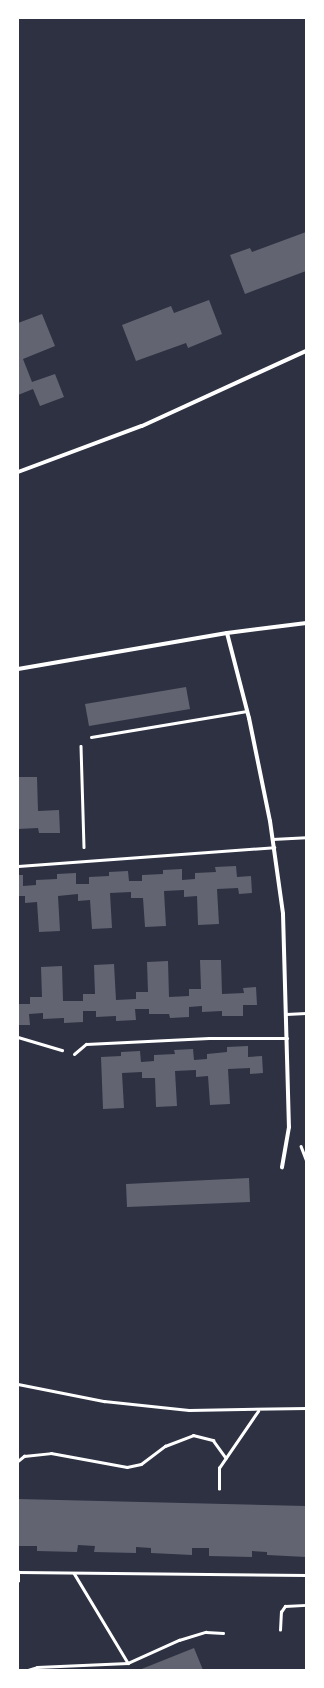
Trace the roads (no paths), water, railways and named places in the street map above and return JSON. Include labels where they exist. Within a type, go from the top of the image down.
[{"type":"street","points":[[18,472],[142,426],[306,351]]},
{"type":"street","points":[[18,670],[227,633],[306,623]]},
{"type":"street","points":[[227,633],[247,711],[274,847],[283,914],[289,1127],[282,1167]]},
{"type":"lane","points":[[91,737],[247,711]]},
{"type":"lane","points":[[272,839],[306,838]]},
{"type":"lane","points":[[18,866],[274,847]]},
{"type":"lane","points":[[286,1014],[306,1013]]},
{"type":"lane","points":[[74,1054],[86,1044],[209,1038],[287,1038]]}]
